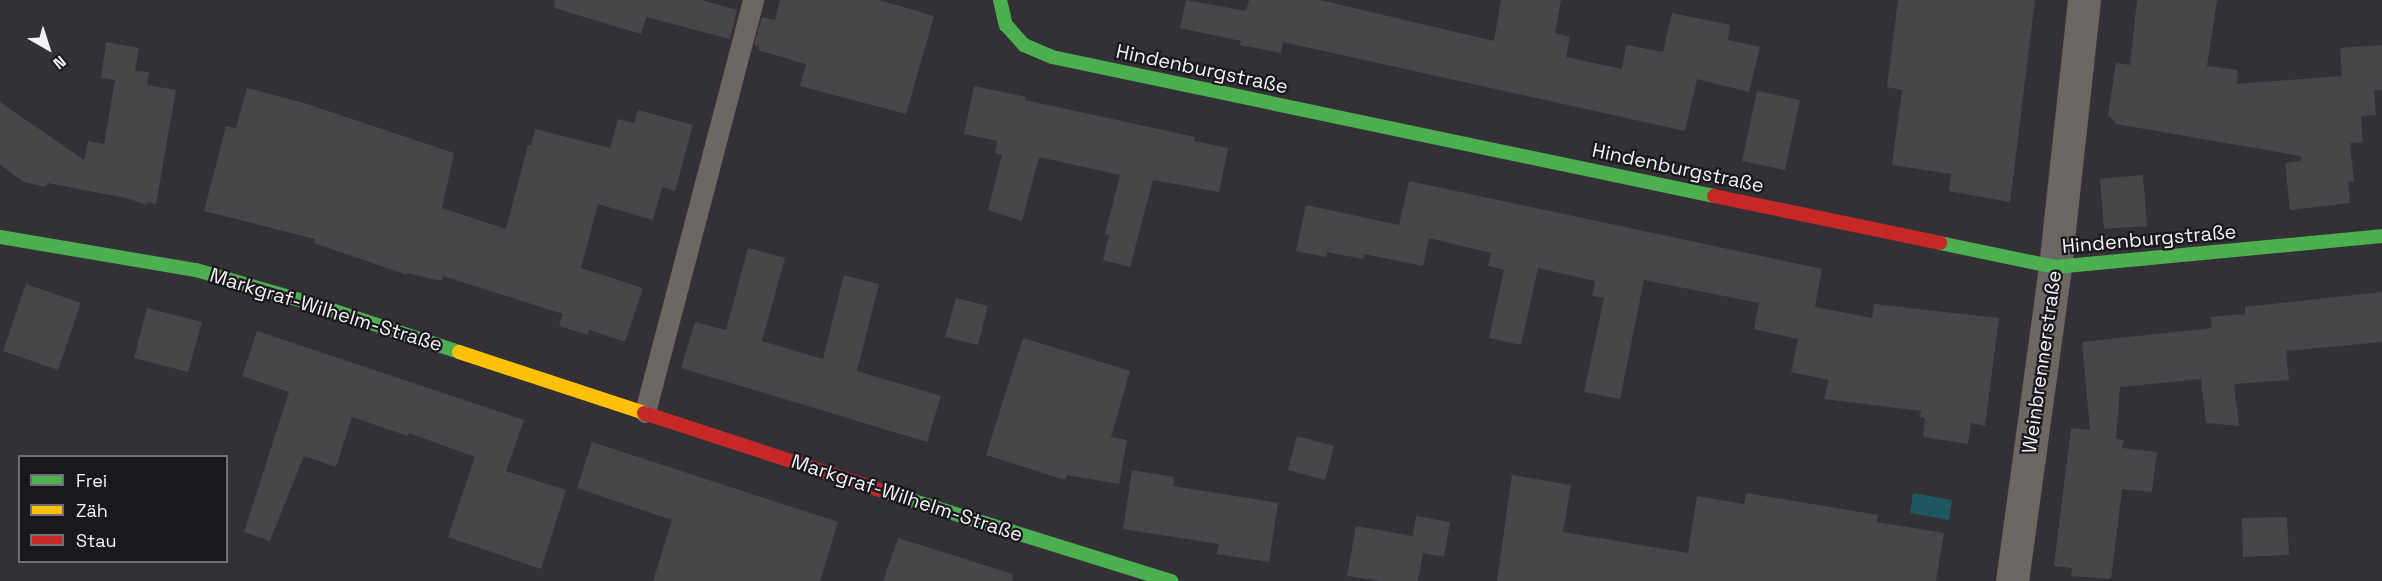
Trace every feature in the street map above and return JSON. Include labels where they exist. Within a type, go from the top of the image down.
[{"type":"street","name":"Hindenburgstraße","points":[[1000,0],[1006,25],[1024,45],[1052,57],[2055,267],[2382,236]]},
{"type":"street","name":"Weinbrennerstraße","points":[[2012,581],[2055,267],[2084,0]]},
{"type":"street","name":"Markgraf-Wilhelm-Straße","points":[[0,237],[196,270],[307,302],[849,481],[1171,581]]},
{"type":"lane","points":[[645,412],[753,0]]},
{"type":"water","points":[[1913,493],[1952,500],[1949,520],[1910,513]]},
{"type":"building","points":[[555,0],[701,0],[737,10],[730,39],[646,17],[641,34],[554,8]]},
{"type":"building","points":[[780,0],[879,0],[934,16],[906,114],[800,86],[806,64],[758,50],[759,46],[754,45],[762,17],[775,20]]},
{"type":"building","points":[[1186,0],[1246,11],[1249,0],[1320,0],[1494,41],[1501,0],[1561,0],[1555,33],[1570,37],[1566,57],[1622,69],[1626,45],[1663,52],[1672,13],[1730,25],[1728,40],[1760,47],[1749,92],[1697,79],[1685,131],[1283,42],[1281,53],[1240,45],[1241,41],[1180,28]]},
{"type":"building","points":[[1898,0],[2035,0],[2010,202],[1949,191],[1951,174],[1892,165],[1902,90],[1887,87]]},
{"type":"building","points":[[2137,0],[2217,0],[2207,66],[2238,70],[2237,84],[2342,76],[2340,48],[2382,45],[2382,90],[2374,91],[2376,115],[2361,116],[2363,142],[2350,143],[2354,181],[2348,182],[2350,203],[2290,210],[2285,163],[2301,161],[2301,156],[2116,124],[2108,115],[2116,63],[2130,65]]},
{"type":"building","points":[[106,42],[139,48],[135,71],[149,72],[147,85],[176,90],[156,204],[147,202],[147,205],[126,198],[47,183],[46,187],[24,182],[0,165],[0,102],[84,160],[88,141],[104,144],[115,80],[101,78]]},
{"type":"building","points":[[974,86],[1026,97],[1025,100],[1195,137],[1194,141],[1228,148],[1219,192],[1153,180],[1130,267],[1103,260],[1109,235],[1105,234],[1120,175],[1039,157],[1022,221],[988,210],[1002,155],[995,153],[997,141],[964,134]]},
{"type":"building","points":[[247,88],[304,103],[454,153],[442,208],[506,229],[528,145],[531,146],[535,129],[610,148],[618,119],[634,123],[638,110],[693,125],[675,191],[662,187],[653,220],[598,204],[581,268],[643,288],[625,342],[589,330],[588,335],[559,326],[563,314],[443,276],[441,281],[407,273],[407,275],[314,243],[315,239],[204,211],[226,126],[236,128]]},
{"type":"building","points":[[1757,91],[1800,100],[1785,170],[1742,161]]},
{"type":"building","points":[[2143,175],[2147,226],[2104,229],[2100,179]]},
{"type":"building","points":[[1409,181],[1822,269],[1815,307],[1872,318],[1874,304],[1999,318],[1985,426],[1971,423],[1968,444],[1923,437],[1925,418],[1920,417],[1921,411],[1824,399],[1829,380],[1791,372],[1798,339],[1754,329],[1759,303],[1644,280],[1620,399],[1584,392],[1604,298],[1592,296],[1595,281],[1538,268],[1521,345],[1489,338],[1504,270],[1488,266],[1491,253],[1429,238],[1423,266],[1364,254],[1363,259],[1327,252],[1326,257],[1296,251],[1306,205],[1399,225]]},
{"type":"building","points":[[748,248],[785,258],[762,341],[823,359],[844,275],[879,284],[857,371],[941,396],[927,442],[681,368],[695,322],[726,330]]},
{"type":"building","points":[[26,284],[81,303],[58,370],[3,351]]},
{"type":"building","points":[[2382,292],[2382,342],[2286,351],[2289,380],[2234,384],[2239,426],[2206,423],[2201,379],[2120,387],[2116,439],[2124,440],[2122,448],[2157,452],[2152,492],[2122,489],[2111,579],[2071,576],[2072,568],[2054,566],[2071,428],[2090,430],[2082,342],[2212,328],[2211,317],[2245,314],[2245,307]]},
{"type":"building","points":[[956,298],[988,306],[978,345],[945,337]]},
{"type":"building","points":[[147,308],[202,322],[188,372],[134,358]]},
{"type":"building","points":[[257,331],[524,420],[506,471],[566,490],[541,569],[448,537],[475,457],[409,433],[408,436],[352,417],[336,467],[304,456],[270,541],[244,532],[289,392],[242,376]]},
{"type":"building","points":[[1023,338],[1130,371],[1111,437],[1127,440],[1119,484],[1067,475],[1065,480],[986,455]]},
{"type":"building","points":[[1297,436],[1334,446],[1325,480],[1288,470]]},
{"type":"building","points":[[592,442],[838,522],[820,581],[653,581],[672,520],[577,488]]},
{"type":"building","points":[[1132,470],[1174,477],[1173,486],[1278,503],[1269,562],[1217,554],[1219,544],[1123,529]]},
{"type":"building","points":[[1512,475],[1571,485],[1563,532],[1688,553],[1697,496],[1744,504],[1746,493],[1878,515],[1877,522],[1944,533],[1936,581],[1497,581]]},
{"type":"building","points":[[1416,516],[1450,522],[1444,557],[1423,553],[1418,581],[1381,581],[1347,576],[1356,526],[1413,536]]},
{"type":"building","points":[[2287,517],[2289,555],[2243,557],[2242,518]]},
{"type":"building","points":[[898,538],[1013,574],[1012,581],[883,581]]},
{"type":"traffic: fast","points":[[1000,0],[1006,25],[1024,45],[1052,57],[1714,196]]},
{"type":"traffic: fast","points":[[1940,243],[2055,267],[2382,236]]},
{"type":"traffic: fast","points":[[0,237],[196,270],[307,302],[459,352]]},
{"type":"traffic: fast","points":[[885,492],[1171,581]]},
{"type":"traffic: slow","points":[[459,352],[644,413]]},
{"type":"traffic: jam","points":[[1714,196],[1940,243]]},
{"type":"traffic: jam","points":[[644,413],[885,492]]}]
